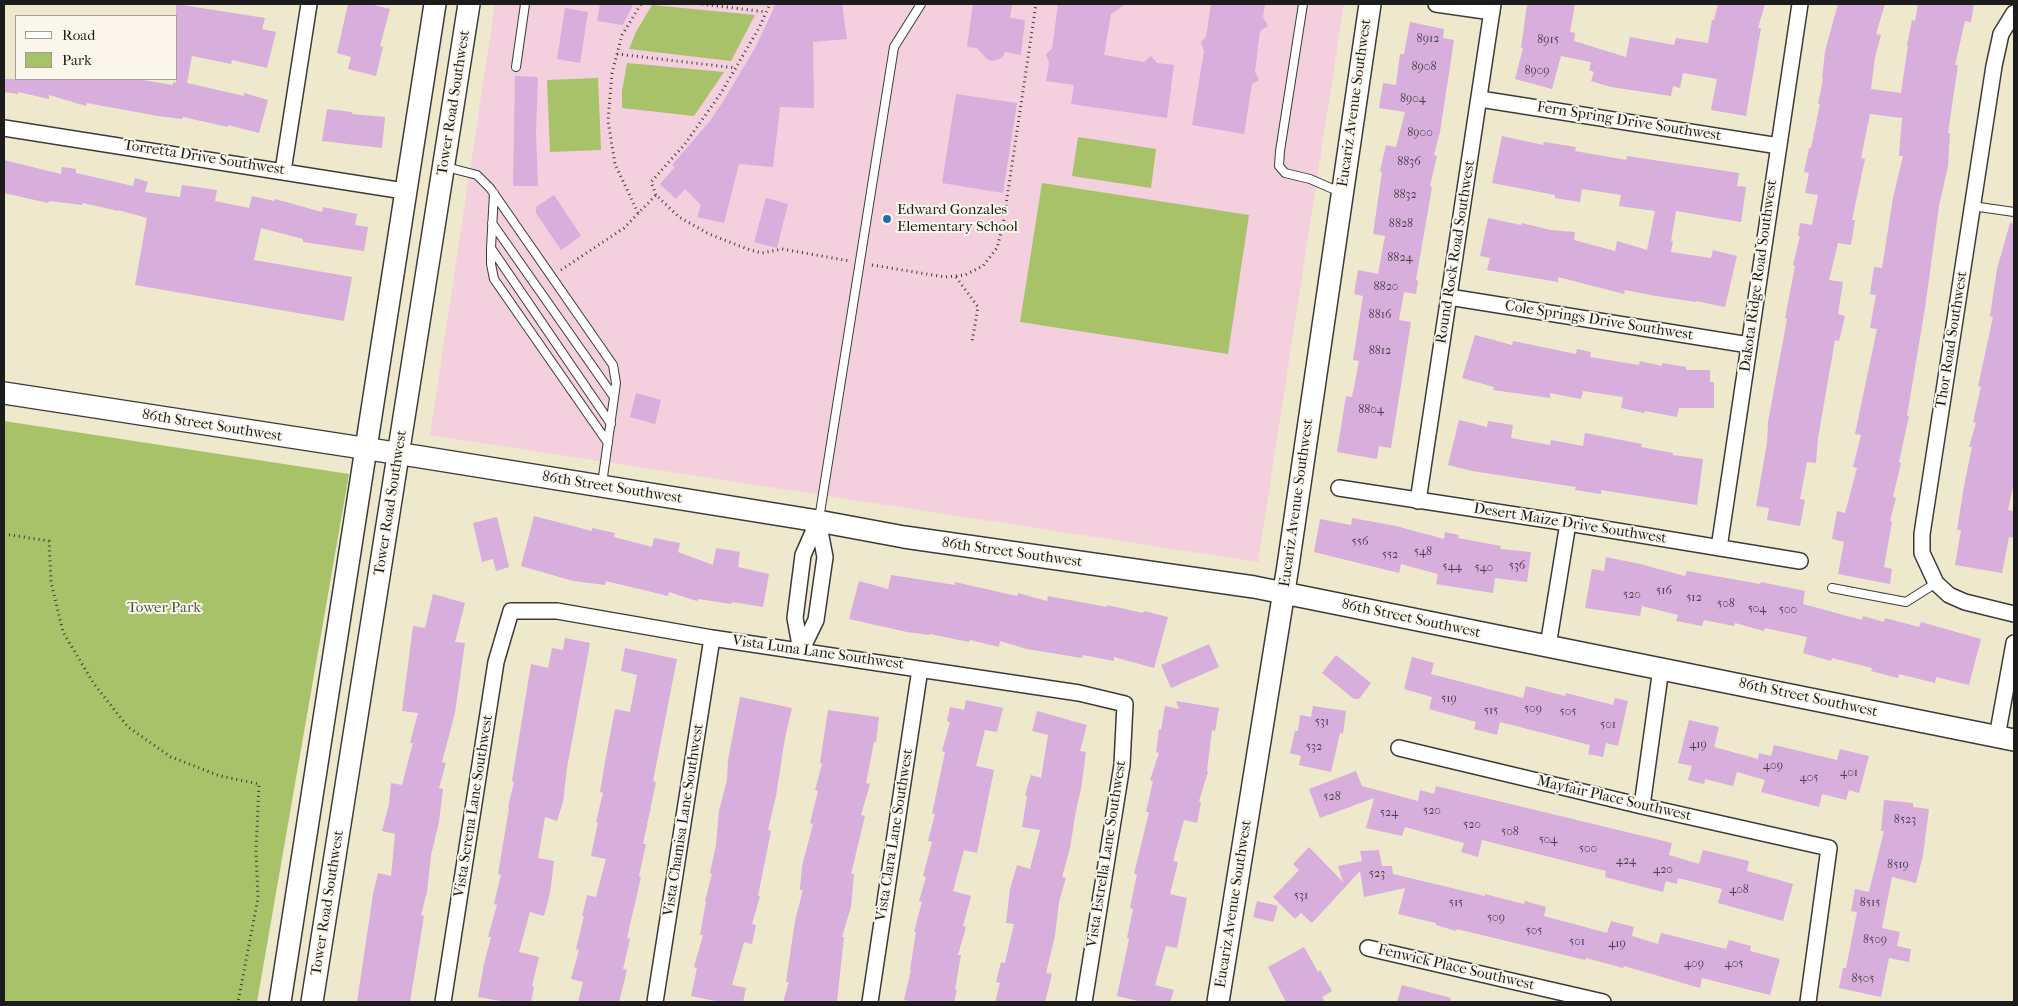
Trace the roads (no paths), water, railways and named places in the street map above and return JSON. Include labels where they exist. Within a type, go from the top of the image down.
[{"type":"street","points":[[283,171],[309,4]]},
{"type":"street","points":[[280,1002],[404,191],[435,4]]},
{"type":"street","name":"Tower Road Southwest","points":[[312,1002],[469,4]]},
{"type":"street","name":"Eucariz Avenue Southwest","points":[[1218,1002],[1284,592],[1370,4]]},
{"type":"street","points":[[1436,4],[1493,8]]},
{"type":"street","name":"Dakota Ridge Road Southwest","points":[[1718,548],[1800,4]]},
{"type":"street","name":"Round Rock Road Southwest","points":[[1418,501],[1493,8]]},
{"type":"street","name":"Thor Road Southwest","points":[[2014,13],[2001,34],[1994,66],[1922,534],[1922,553],[1936,583],[1948,595],[1965,602],[2014,614]]},
{"type":"street","name":"Fern Spring Drive Southwest","points":[[1480,99],[1779,146]]},
{"type":"street","name":"Torretta Drive Southwest","points":[[4,128],[404,191]]},
{"type":"street","name":"Cole Springs Drive Southwest","points":[[1449,297],[1749,345]]},
{"type":"street","name":"86th Street Southwest","points":[[4,393],[602,486],[904,537],[1284,592],[2006,739]]},
{"type":"street","name":"Desert Maize Drive Southwest","points":[[1339,488],[1568,522],[1800,561]]},
{"type":"street","points":[[801,651],[795,618],[804,555],[818,522]]},
{"type":"street","points":[[801,651],[816,620],[825,557],[818,522]]},
{"type":"street","points":[[1548,646],[1568,522]]},
{"type":"street","name":"Vista Luna Lane Southwest","points":[[511,611],[557,611],[712,638],[1080,693],[1125,704]]},
{"type":"street","name":"Vista Serena Lane Southwest","points":[[443,1002],[496,662],[511,611]]},
{"type":"street","name":"Vista Chamisa Lane Southwest","points":[[655,1002],[712,638]]},
{"type":"street","points":[[2006,739],[2014,643]]},
{"type":"street","name":"Vista Clara Lane Southwest","points":[[870,1002],[920,668]]},
{"type":"street","points":[[1642,806],[1661,668]]},
{"type":"street","name":"Vista Estrella Lane Southwest","points":[[1084,1002],[1122,765],[1125,704]]},
{"type":"street","name":"Mayfair Place Southwest","points":[[1399,748],[1829,848],[1808,1002]]},
{"type":"street","name":"Fenwick Place Southwest","points":[[1368,948],[1603,1002]]},
{"type":"lane","points":[[516,67],[525,4]]},
{"type":"lane","points":[[818,522],[894,47],[921,4]]},
{"type":"lane","points":[[1303,4],[1279,166],[1285,173],[1310,178],[1342,192]]},
{"type":"lane","points":[[444,167],[477,175],[494,193],[613,365],[616,383],[602,486]]},
{"type":"lane","points":[[494,193],[490,248],[494,279],[608,442]]},
{"type":"lane","points":[[1972,206],[2014,212]]},
{"type":"lane","points":[[492,222],[614,397]]},
{"type":"lane","points":[[490,248],[610,424]]},
{"type":"lane","points":[[1832,588],[1906,602],[1936,583]]},
{"type":"place","name":"Edward Gonzales Elementary School","points":[[887,219]]},
{"type":"park label","name":"Tower Park","points":[[164,608]]}]
